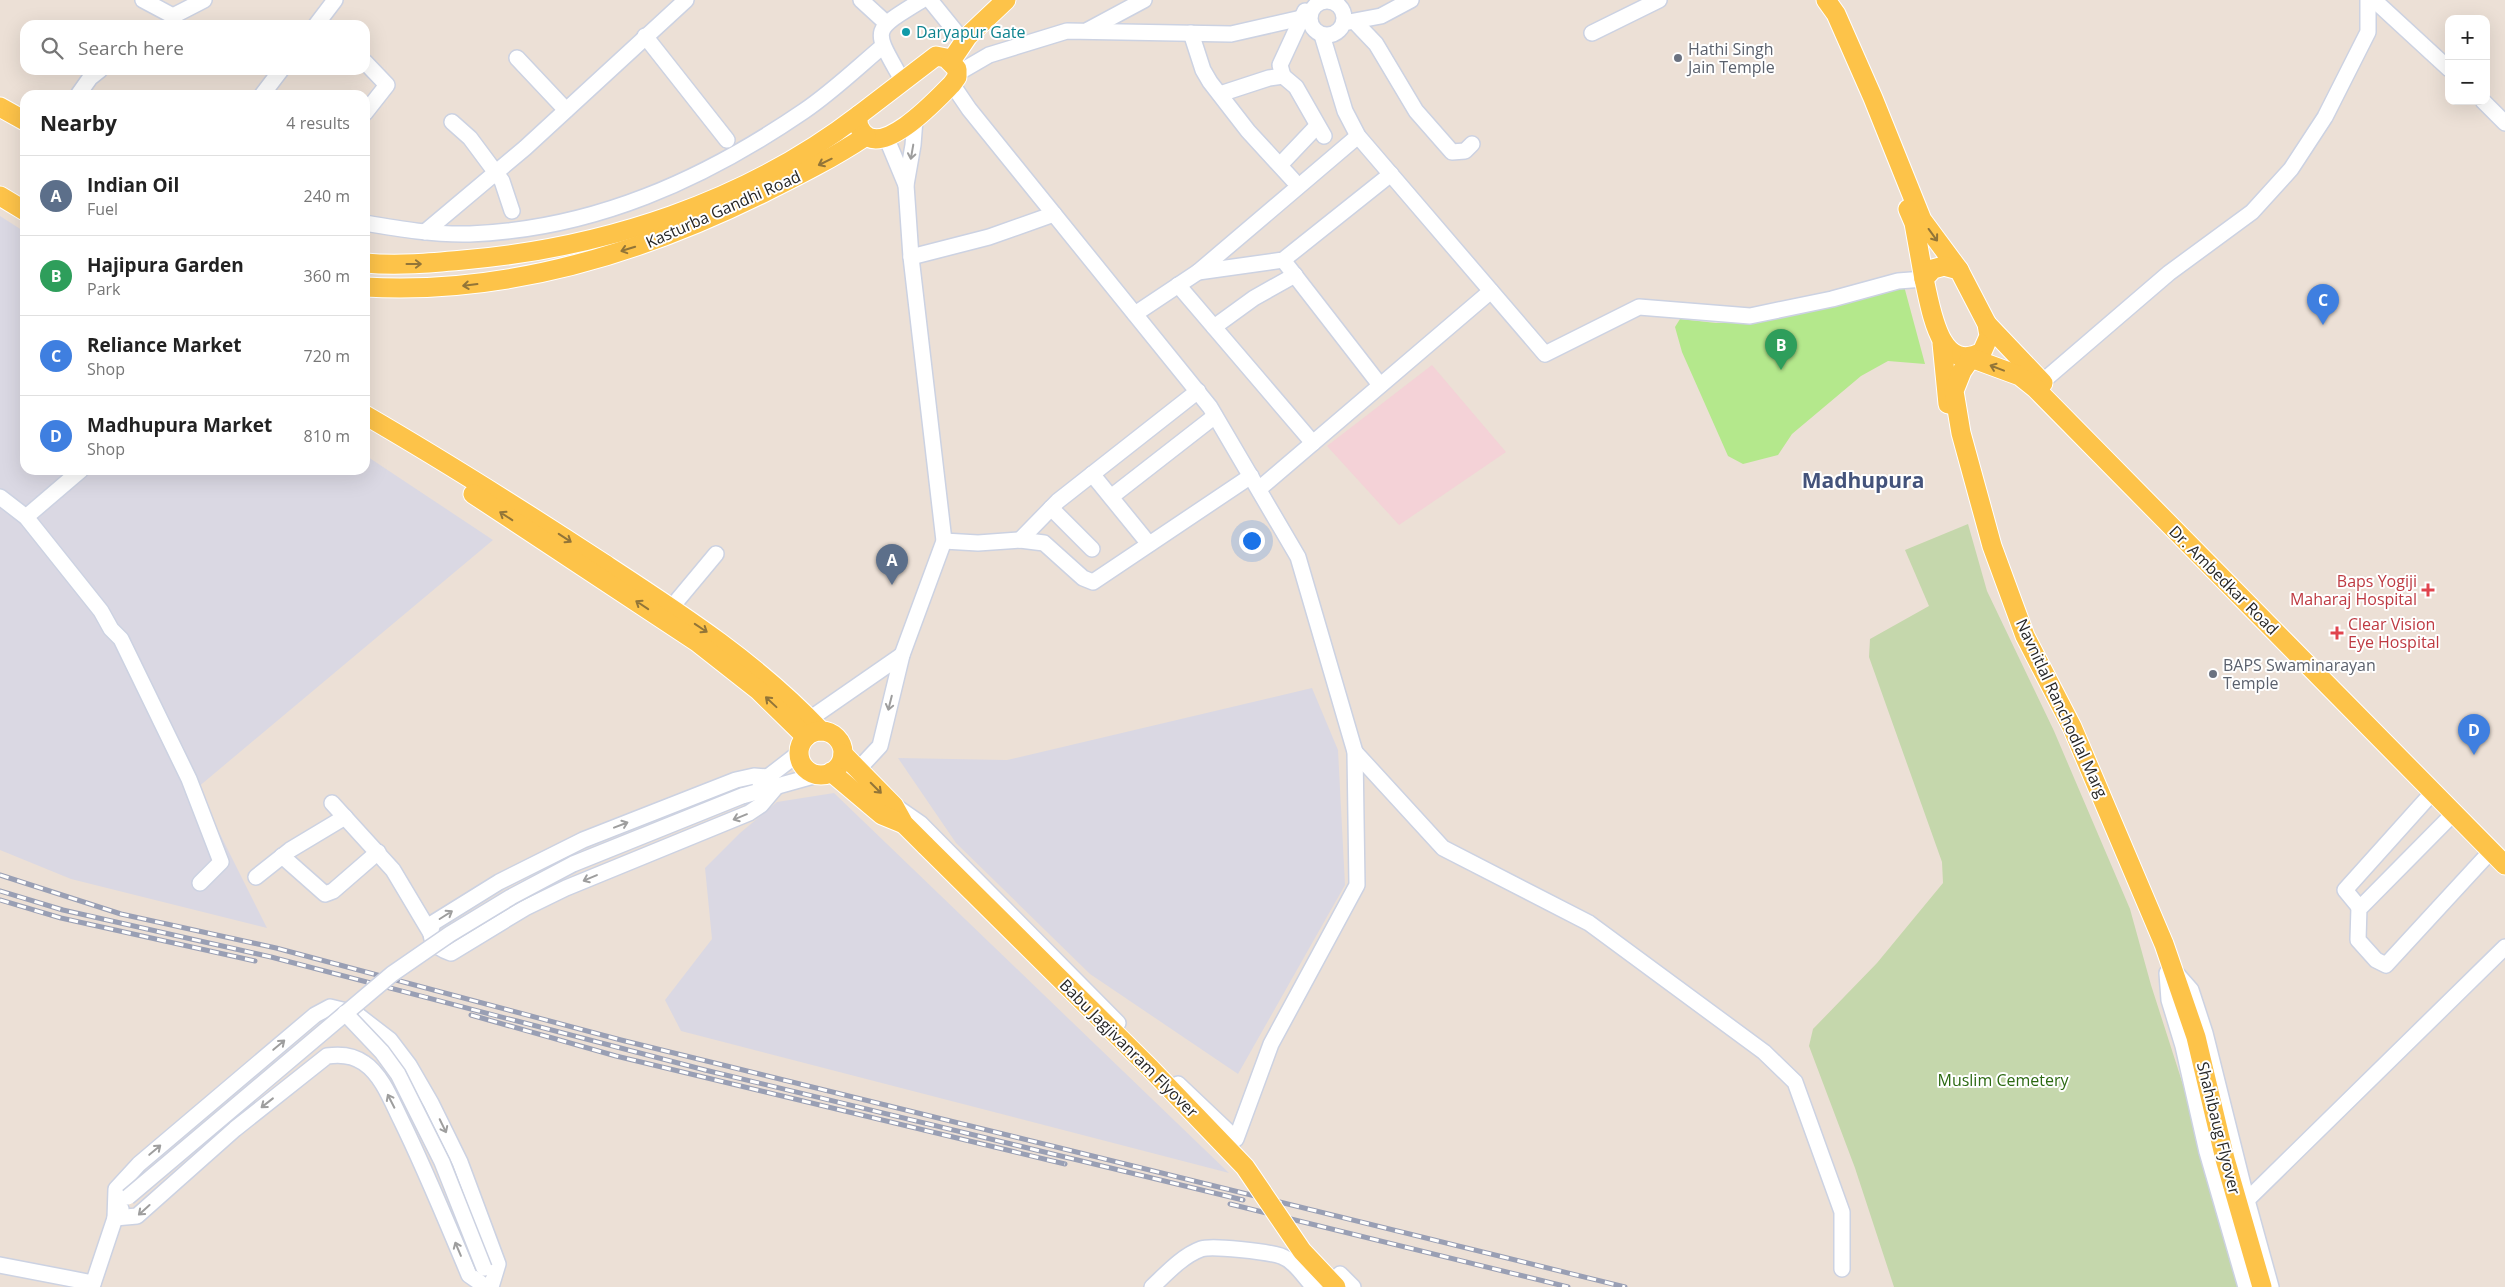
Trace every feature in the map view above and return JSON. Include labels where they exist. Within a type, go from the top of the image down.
[{"type":"main road","points":[[859,114],[858,126],[866,136],[877,139],[886,137],[915,119],[949,68],[960,38],[991,0]]},
{"type":"main road","points":[[960,38],[1006,0]]},
{"type":"main road","points":[[1815,0],[1828,19],[1914,224],[1924,279],[1942,343],[1944,380],[1952,429],[1985,549],[2018,639],[2069,738],[2170,971]]},
{"type":"main road","name":"Dr. Ambedkar Road","points":[[1826,0],[1836,14],[1873,98],[1922,220],[1959,270],[1987,324],[2038,384],[2433,792],[2498,851]]},
{"type":"main road","name":"Kasturba Gandhi Road","points":[[370,263],[420,264],[529,254],[602,237],[696,206],[753,181],[824,141],[902,80],[949,68]]},
{"type":"main road","points":[[0,107],[20,119]]},
{"type":"main road","name":"Kasturba Gandhi Road","points":[[370,287],[406,290],[514,280],[620,252],[664,238],[736,206],[833,158],[866,136]]},
{"type":"main road","points":[[0,196],[20,208]]},
{"type":"main road","points":[[1924,279],[1933,269],[1944,266],[1959,270]]},
{"type":"main road","name":"Navnitlal Ranchodlal Marg","points":[[1987,324],[1989,336],[1982,352],[1971,358],[1962,371],[1954,391],[1962,433],[1992,546],[2025,636],[2076,735],[2117,830],[2170,971]]},
{"type":"main road","name":"Dr. Ambedkar Road","points":[[1942,343],[1960,358],[1971,358],[2038,384],[2498,851],[2505,865]]},
{"type":"main road","points":[[370,418],[525,511],[738,654],[772,682],[807,733],[804,767],[831,777],[882,815],[904,824]]},
{"type":"main road","points":[[370,432],[464,488],[697,642],[758,690],[807,733],[834,735],[839,740],[843,754],[894,806],[904,824]]},
{"type":"main road","points":[[831,777],[843,754]]},
{"type":"main road","name":"Babu Jagjivanram Flyover","points":[[904,824],[1151,1069],[1245,1168],[1302,1251],[1338,1281]]},
{"type":"main road","name":"Shahibaug Flyover","points":[[2170,971],[2183,1008],[2262,1287]]},
{"type":"main road","name":"Shahibaug Flyover","points":[[2183,1008],[2218,1161],[2254,1287]]},
{"type":"street","points":[[143,0],[172,20]]},
{"type":"street","points":[[174,20],[204,0]]},
{"type":"street","points":[[324,20],[335,0]]},
{"type":"street","points":[[425,232],[496,173],[686,0]]},
{"type":"street","points":[[860,0],[886,22]]},
{"type":"street","points":[[902,80],[883,46],[881,29],[886,22],[922,0]]},
{"type":"street","points":[[930,0],[960,38]]},
{"type":"street","points":[[1086,31],[1144,0]]},
{"type":"street","points":[[1308,0],[1307,17],[1313,28],[1322,35],[1328,36],[1338,32],[1350,22],[1381,16],[1411,0]]},
{"type":"street","points":[[1280,165],[1320,131],[1296,87],[1282,76],[1280,65],[1307,17],[1318,3],[1329,0],[1335,2],[1343,10],[1350,22],[1376,44],[1416,111],[1452,152],[1464,151],[1472,144]]},
{"type":"street","points":[[1592,33],[1659,0]]},
{"type":"street","points":[[2038,384],[2169,273],[2252,212],[2291,169],[2325,117],[2368,32],[2368,0]]},
{"type":"street","points":[[2374,0],[2445,65]]},
{"type":"street","points":[[894,806],[921,824],[1217,1124],[1236,1139],[1271,1044],[1357,885],[1355,752],[1298,557],[1216,416],[1198,391],[969,109],[949,68],[1066,31],[1231,34],[1307,17]]},
{"type":"street","points":[[1191,34],[1203,70],[1248,131],[1293,180]]},
{"type":"street","points":[[1322,35],[1345,111],[1358,136],[1545,354],[1639,307],[1750,316],[1832,299],[1898,281],[1924,279]]},
{"type":"street","points":[[645,36],[727,140]]},
{"type":"street","points":[[370,224],[425,232],[470,234],[521,230],[641,200],[734,155],[805,110],[883,46]]},
{"type":"street","points":[[517,58],[566,110]]},
{"type":"street","points":[[370,67],[387,85],[370,107]]},
{"type":"street","points":[[82,90],[94,75]]},
{"type":"street","points":[[266,90],[278,75]]},
{"type":"street","points":[[1220,94],[1269,78],[1282,76]]},
{"type":"street","points":[[2486,105],[2505,123]]},
{"type":"street","points":[[0,1265],[92,1285],[116,1218],[128,1197],[392,974],[450,934],[511,896],[572,864],[742,796],[772,782],[831,777],[858,770],[880,746],[902,655],[944,541],[910,257],[906,185],[913,145],[915,119]]},
{"type":"street","points":[[452,122],[470,138],[502,180],[512,211]]},
{"type":"street","points":[[1135,314],[1198,272],[1358,136]]},
{"type":"street","points":[[886,137],[906,185]]},
{"type":"street","points":[[1198,272],[1283,260],[1391,174]]},
{"type":"street","points":[[910,257],[989,237],[1054,214]]},
{"type":"street","points":[[1283,260],[1380,386]]},
{"type":"street","points":[[1214,327],[1254,298],[1295,275]]},
{"type":"street","points":[[1178,285],[1313,443]]},
{"type":"street","points":[[1258,490],[1491,291]]},
{"type":"street","points":[[1020,540],[1051,508],[1198,391]]},
{"type":"street","points":[[1111,497],[1216,416]]},
{"type":"street","points":[[1092,474],[1149,544]]},
{"type":"street","points":[[26,518],[76,475]]},
{"type":"street","points":[[944,541],[978,543],[1020,540],[1044,543],[1083,578],[1093,582],[1250,476]]},
{"type":"street","points":[[0,497],[26,518],[101,611],[111,629],[121,639],[189,779],[222,862],[200,883]]},
{"type":"street","points":[[1051,508],[1092,549]]},
{"type":"street","points":[[671,608],[716,554]]},
{"type":"street","points":[[332,804],[394,870],[437,947],[450,953],[525,908],[566,888],[749,814],[761,805],[772,782],[807,733],[902,655]]},
{"type":"street","points":[[1355,752],[1443,848],[1589,923],[1764,1052],[1794,1082],[1842,1212],[1842,1269]]},
{"type":"street","points":[[430,932],[433,924],[499,882],[583,840],[736,780],[754,776],[772,782]]},
{"type":"street","points":[[2433,792],[2344,890],[2358,907],[2358,940],[2376,960],[2386,964],[2498,851]]},
{"type":"street","points":[[2358,907],[2454,813]]},
{"type":"street","points":[[256,877],[282,856],[345,817]]},
{"type":"street","points":[[282,856],[325,894],[333,891],[378,852]]},
{"type":"street","points":[[2247,1200],[2505,947]]},
{"type":"street","points":[[2170,971],[2191,990],[2205,1034],[2271,1287]]},
{"type":"street","points":[[2170,971],[2169,1000],[2183,1046],[2207,1152],[2246,1287]]},
{"type":"street","points":[[116,1218],[116,1189],[139,1164],[315,1015],[330,1007],[355,1012],[390,1040],[409,1065],[431,1103],[460,1162],[498,1264],[488,1287]]},
{"type":"street","points":[[345,1013],[382,1052],[398,1074],[442,1162],[484,1268],[488,1287]]},
{"type":"street","points":[[364,1062],[390,1040]]},
{"type":"street","points":[[116,1218],[137,1216],[235,1129],[328,1056],[340,1054],[364,1062],[372,1070],[389,1095],[416,1151],[469,1275],[488,1287]]},
{"type":"street","points":[[1152,1287],[1175,1266],[1201,1248],[1236,1249],[1281,1256],[1294,1264],[1314,1287]]},
{"type":"street","points":[[1338,1281],[1353,1287]]},
{"type":"shaded area","points":[[0,216],[20,229],[20,475],[370,475],[370,458],[493,540],[197,788],[267,928],[71,879],[0,850]]},
{"type":"shaded area","points":[[1432,365],[1506,452],[1399,525],[1327,446]]},
{"type":"shaded area","points":[[1312,688],[1338,750],[1345,885],[1238,1074],[1090,974],[956,843],[898,758],[1007,760]]},
{"type":"shaded area","points":[[834,793],[1229,1173],[681,1031],[665,1000],[712,939],[705,868],[740,833],[777,802]]},
{"type":"green space","points":[[1904,286],[1925,364],[1888,361],[1861,376],[1792,434],[1778,455],[1743,464],[1728,456],[1682,352],[1675,327],[1680,319],[1716,323],[1752,322]]},
{"type":"green space","name":"Muslim Cemetery","points":[[1968,524],[1987,591],[2054,731],[2130,909],[2151,985],[2248,1287],[1894,1287],[1855,1168],[1809,1046],[1813,1029],[1877,963],[1943,883],[1942,862],[1869,657],[1870,639],[1929,606],[1905,550]]},
{"type":"railway","points":[[0,875],[121,914],[276,948],[621,1040],[1625,1287]]},
{"type":"railway","points":[[0,891],[63,910],[271,957],[705,1070],[1243,1200]]},
{"type":"railway","points":[[0,900],[61,918],[255,961]]},
{"type":"railway","points":[[471,1015],[616,1056],[1065,1164]]},
{"type":"railway","points":[[1230,1204],[1568,1287]]},
{"type":"place","name":"Daryapur Gate","points":[[906,32]]},
{"type":"place","name":"Hathi Singh Jain Temple","points":[[1678,58]]},
{"type":"place","name":"Reliance Market","points":[[2323,325]]},
{"type":"place","name":"Hajipura Garden","points":[[1781,370]]},
{"type":"place","name":"Indian Oil","points":[[892,585]]},
{"type":"place","name":"Baps Yogiji Maharaj Hospital","points":[[2428,590]]},
{"type":"place","name":"Clear Vision Eye Hospital","points":[[2337,633]]},
{"type":"place","name":"BAPS Swaminarayan Temple","points":[[2213,674]]},
{"type":"place","name":"Madhupura Market","points":[[2474,755]]},
{"type":"district","name":"Madhupura","points":[[1863,481]]}]
